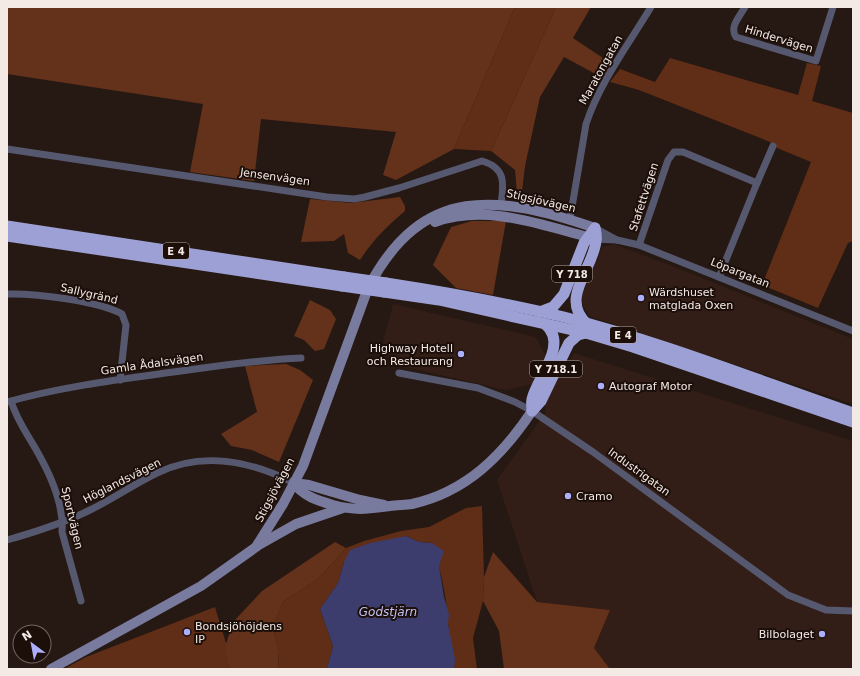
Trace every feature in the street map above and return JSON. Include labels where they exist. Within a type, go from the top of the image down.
[{"type":"highway","name":"E 4","points":[[7,226],[343,281]]},
{"type":"highway","name":"Y 718","points":[[587,329],[577,312],[575,303],[576,294],[595,228]]},
{"type":"highway","name":"E 4","points":[[7,236],[385,287],[435,290],[540,312],[633,347],[853,422]]},
{"type":"highway","name":"Y 718","points":[[540,312],[553,307],[564,294],[592,239]]},
{"type":"highway","name":"E 4","points":[[385,287],[545,324],[587,329],[672,350],[853,413]]},
{"type":"highway","name":"Y 718.1","points":[[532,411],[532,399],[554,348],[553,332],[545,324]]},
{"type":"highway","name":"Y 718.1","points":[[532,411],[541,401],[569,342],[587,329]]},
{"type":"main road","name":"Stigsjövägen","points":[[51,669],[195,590],[256,547],[294,483],[320,420],[368,288],[386,257],[426,219],[445,211],[466,206],[501,204],[570,219],[595,228]]},
{"type":"main road","name":"Stigsjövägen","points":[[414,229],[453,216],[488,214],[519,219],[592,239]]},
{"type":"main road","name":"Y 718.1","points":[[294,483],[298,490],[304,494],[343,508],[366,510],[411,504],[440,495],[475,476],[504,448],[532,411]]},
{"type":"main road","name":"Y 718.1","points":[[294,483],[309,485],[360,500],[390,506]]},
{"type":"main road","points":[[256,547],[296,524],[343,508]]},
{"type":"street","name":"Maratongatan","points":[[570,219],[586,124],[592,107],[651,7]]},
{"type":"street","name":"Hindervägen","points":[[744,7],[733,28],[733,33],[736,37],[816,61],[833,7]]},
{"type":"street","points":[[719,277],[773,146]]},
{"type":"street","name":"Jensenvägen","points":[[7,149],[327,197],[348,198],[365,197],[399,188],[482,161],[498,169],[502,176],[501,204]]},
{"type":"street","name":"Stafettvägen","points":[[639,245],[668,160],[674,152],[682,152],[757,182]]},
{"type":"street","name":"Löpargatan","points":[[595,228],[617,240]]},
{"type":"street","name":"Löpargatan","points":[[592,239],[617,240],[639,245],[853,331]]},
{"type":"street","name":"Sallygränd","points":[[7,294],[34,295],[68,300],[98,306],[122,314],[126,325],[120,380]]},
{"type":"street","name":"Gamla Ådalsvägen","points":[[9,402],[84,385],[251,362],[301,358]]},
{"type":"street","name":"Industrigatan","points":[[399,373],[478,388],[532,411],[658,499],[788,595],[826,610],[853,611]]},
{"type":"street","name":"Sportvägen","points":[[9,402],[15,415],[38,452],[53,484],[63,522],[62,532],[81,601]]},
{"type":"street","name":"Höglandsvägen","points":[[7,540],[63,522],[90,510],[159,472],[192,462],[213,460],[247,464],[264,469],[294,483]]},
{"type":"shaded area","points":[[7,7],[515,7],[454,149],[396,180],[383,175],[396,132],[261,119],[254,181],[190,172],[203,104],[7,74]]},
{"type":"shaded area","points":[[515,7],[556,7],[491,151],[454,149]]},
{"type":"shaded area","points":[[556,7],[591,7],[573,38],[612,64],[603,78],[564,57],[540,97],[525,166],[521,200],[517,193],[515,170],[491,151]]},
{"type":"shaded area","points":[[670,58],[798,95],[807,63],[821,66],[812,101],[853,113],[853,241],[848,243],[818,308],[762,285],[811,162],[777,148],[770,142],[639,90],[610,82],[620,69],[655,82]]},
{"type":"shaded area","points":[[400,197],[405,206],[405,211],[392,222],[370,246],[360,260],[348,253],[344,234],[334,241],[301,242],[310,199],[351,203]]},
{"type":"shaded area","points":[[472,221],[506,221],[493,295],[456,288],[433,265],[451,227]]},
{"type":"shaded area","points":[[614,244],[853,339],[853,404],[589,316],[580,300],[602,247]]},
{"type":"shaded area","points":[[310,300],[330,310],[336,319],[324,349],[315,351],[304,340],[294,336]]},
{"type":"shaded area","points":[[393,304],[536,337],[546,357],[534,384],[506,390],[392,364],[383,342]]},
{"type":"shaded area","points":[[574,353],[853,441],[853,669],[610,669],[594,648],[610,610],[537,602],[497,480],[546,412],[544,402]]},
{"type":"shaded area","points":[[286,364],[300,370],[313,380],[279,462],[252,450],[231,446],[221,434],[257,412],[245,366]]},
{"type":"shaded area","points":[[482,506],[484,577],[483,601],[473,638],[477,669],[454,669],[454,657],[445,593],[432,543],[419,542],[406,536],[344,562],[338,583],[320,609],[333,646],[327,669],[278,669],[279,651],[273,627],[283,602],[318,579],[346,548],[364,541],[401,531],[429,527],[466,508]]},
{"type":"shaded area","points":[[335,542],[346,548],[318,579],[283,602],[273,627],[279,651],[278,669],[230,669],[225,647],[233,622],[262,591]]},
{"type":"shaded area","points":[[493,552],[537,602],[610,610],[594,648],[610,669],[504,669],[499,631],[483,601],[484,577]]},
{"type":"shaded area","name":"Bondsjöhöjdens IP","points":[[215,607],[234,669],[64,669],[86,657]]},
{"type":"water","name":"Godstjärn","points":[[406,536],[419,542],[432,543],[444,551],[439,566],[444,597],[449,614],[448,624],[455,659],[454,669],[327,669],[333,646],[320,609],[338,583],[344,562],[350,550],[370,543]]},
{"type":"place","name":"Wärdshuset matglada Oxen","points":[[641,298]]},
{"type":"place","name":"Highway Hotell och Restaurang","points":[[461,354]]},
{"type":"place","name":"Autograf Motor","points":[[601,386]]},
{"type":"place","name":"Cramo","points":[[568,496]]},
{"type":"place","name":"Bondsjöhöjdens IP","points":[[187,632]]},
{"type":"place","name":"Bilbolaget","points":[[822,634]]}]
